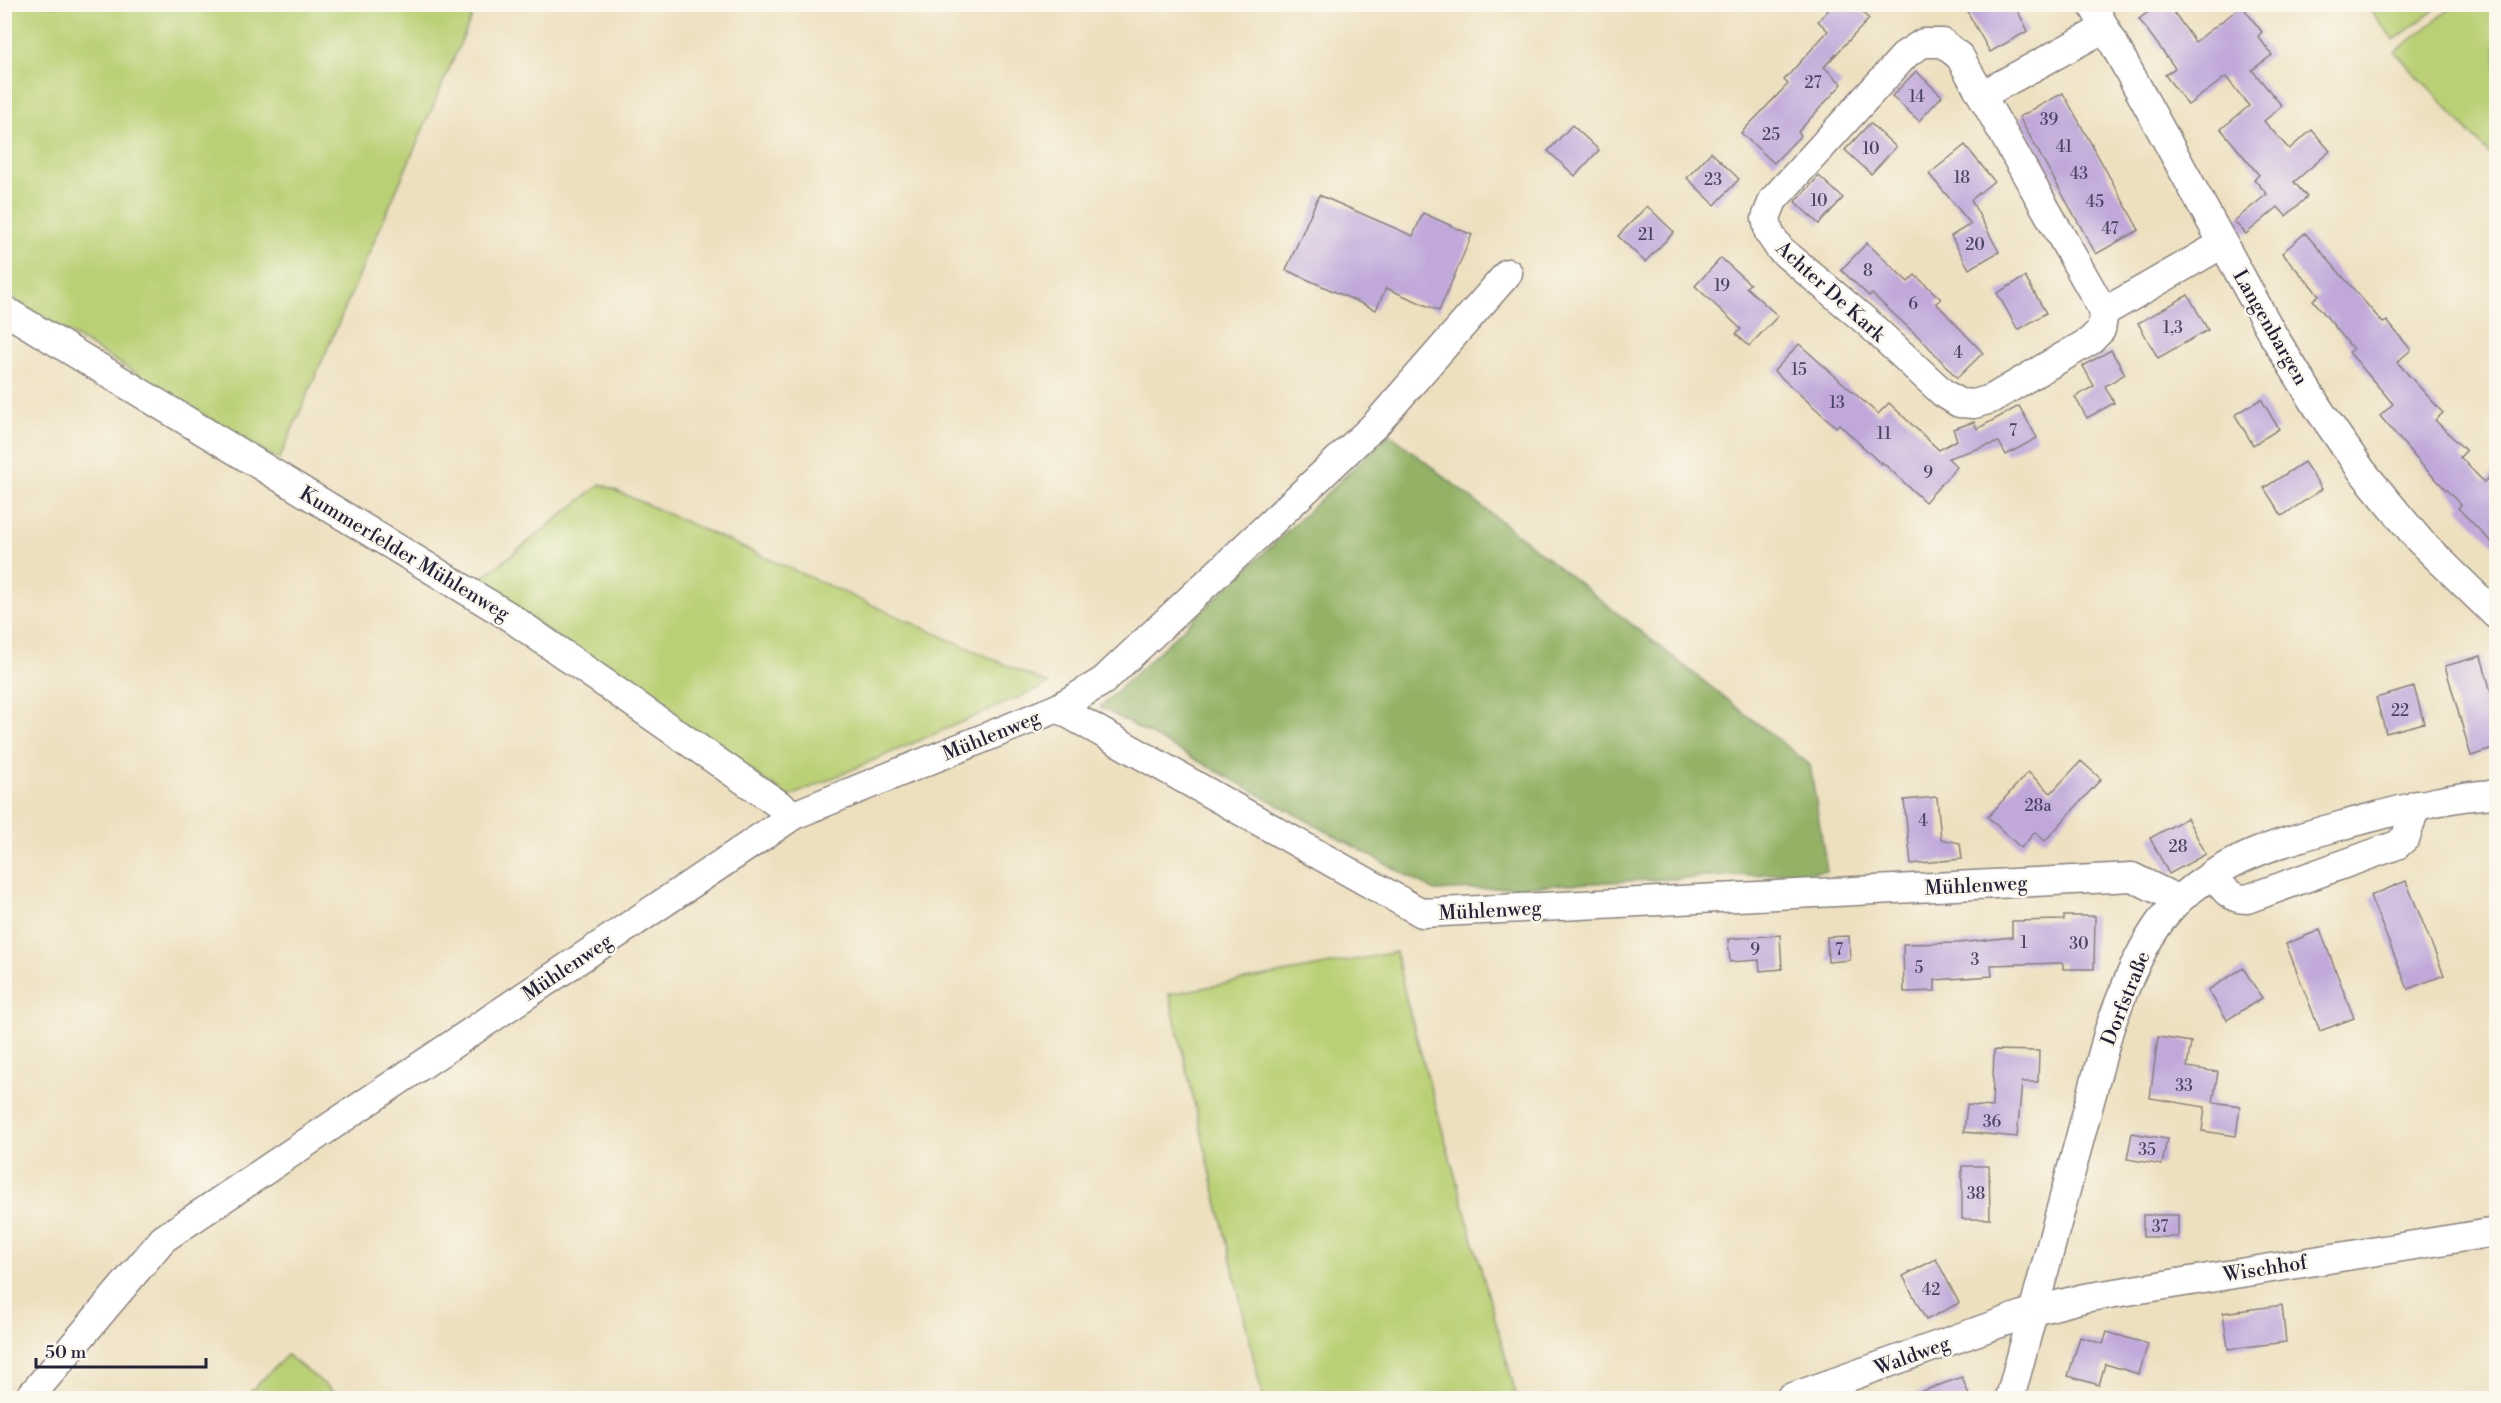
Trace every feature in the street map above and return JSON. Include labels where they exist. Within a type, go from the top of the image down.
[{"type":"street","points":[[1982,95],[2099,16]]},
{"type":"street","name":"Langenbargen","points":[[2099,16],[2273,335],[2320,411],[2362,471],[2420,541],[2496,615]]},
{"type":"street","name":"Achter De Kark","points":[[1923,43],[1943,43],[1960,57],[1982,95],[2104,312],[2101,330],[2090,341],[1991,399],[1974,404],[1959,403],[1943,393],[1867,322],[1780,249],[1769,234],[1766,218],[1773,200],[1906,54],[1923,43]]},
{"type":"street","points":[[2104,312],[2224,243]]},
{"type":"street","points":[[1058,708],[1103,681],[1376,424],[1508,273]]},
{"type":"street","name":"Kummerfelder Mühlenweg","points":[[4,310],[507,615],[794,815]]},
{"type":"street","name":"Mühlenweg","points":[[29,1398],[163,1239],[794,815],[1058,708],[1422,913],[2132,877],[2179,900]]},
{"type":"street","name":"Dorfstraße","points":[[2010,1398],[2109,1030],[2125,986],[2149,940],[2179,900],[2213,874],[2264,848],[2416,805],[2470,795],[2496,794]]},
{"type":"street","points":[[2213,874],[2224,891],[2235,899],[2247,899],[2397,845],[2406,837],[2416,805]]},
{"type":"street","name":"Wischhof","points":[[2034,1311],[2084,1298],[2496,1232]]},
{"type":"street","name":"Waldweg","points":[[1790,1398],[2034,1311]]},
{"type":"green space","points":[[4,5],[477,5],[279,460],[5,294]]},
{"type":"green space","points":[[2366,5],[2441,5],[2394,40]]},
{"type":"green space","points":[[2455,5],[2496,5],[2496,161],[2395,52]]},
{"type":"green space","points":[[1390,434],[1810,765],[1827,871],[1435,891],[1100,707]]},
{"type":"green space","points":[[601,484],[1049,684],[789,797],[477,582]]},
{"type":"green space","points":[[1396,952],[1407,1003],[1517,1398],[1263,1398],[1169,994]]},
{"type":"green space","points":[[287,1355],[342,1398],[244,1398]]},
{"type":"building","points":[[1834,4],[1854,4],[1869,19],[1824,67],[1842,84],[1798,132],[1801,135],[1774,163],[1741,133],[1788,84],[1784,80],[1828,31],[1818,21]]},
{"type":"building","points":[[1963,4],[2014,4],[2028,31],[1990,52]]},
{"type":"building","points":[[2159,4],[2168,4],[2195,42],[2242,6],[2262,32],[2258,36],[2272,55],[2252,70],[2282,106],[2264,121],[2289,149],[2312,130],[2330,151],[2294,182],[2307,197],[2286,216],[2278,207],[2246,234],[2234,221],[2267,194],[2254,179],[2259,175],[2221,129],[2249,106],[2226,77],[2188,105],[2165,75],[2175,68],[2139,19]]},
{"type":"building","points":[[1916,71],[1942,96],[1919,121],[1892,96]]},
{"type":"building","points":[[2063,93],[2139,230],[2096,254],[2019,117]]},
{"type":"building","points":[[1870,123],[1896,147],[1871,174],[1845,150]]},
{"type":"building","points":[[1572,125],[1599,150],[1575,176],[1548,151]]},
{"type":"building","points":[[1965,145],[1994,181],[1971,200],[1999,252],[1969,269],[1951,236],[1971,224],[1929,174]]},
{"type":"building","points":[[1711,152],[1739,179],[1715,205],[1687,178]]},
{"type":"building","points":[[1819,176],[1843,198],[1819,224],[1795,202]]},
{"type":"building","points":[[1319,195],[1413,236],[1423,213],[1472,235],[1439,311],[1386,288],[1376,310],[1286,270]]},
{"type":"building","points":[[1647,206],[1674,232],[1645,262],[1618,236]]},
{"type":"building","points":[[2305,233],[2383,323],[2387,321],[2411,350],[2397,362],[2443,413],[2435,420],[2466,451],[2460,457],[2484,482],[2496,471],[2496,547],[2458,508],[2461,505],[2421,464],[2380,416],[2393,404],[2349,352],[2353,349],[2313,300],[2319,295],[2282,253]]},
{"type":"building","points":[[1867,243],[1908,282],[1915,275],[1941,299],[1936,303],[1983,353],[1957,378],[1924,342],[1872,294],[1869,296],[1841,270]]},
{"type":"building","points":[[1721,258],[1750,284],[1746,287],[1778,316],[1749,346],[1736,334],[1741,329],[1695,286]]},
{"type":"building","points":[[2025,277],[2046,313],[2018,330],[1997,293]]},
{"type":"building","points":[[2188,295],[2208,330],[2158,358],[2138,323]]},
{"type":"building","points":[[1799,344],[1878,414],[1889,403],[1939,450],[1957,440],[1953,429],[1974,422],[1977,429],[2019,406],[2037,438],[2006,455],[1999,442],[1948,458],[1957,467],[1925,502],[1839,424],[1836,427],[1774,371]]},
{"type":"building","points":[[2111,350],[2125,374],[2105,386],[2114,403],[2087,418],[2075,397],[2094,386],[2083,366]]},
{"type":"building","points":[[2261,399],[2279,429],[2253,445],[2235,415]]},
{"type":"building","points":[[2304,462],[2322,489],[2282,516],[2264,488]]},
{"type":"building","points":[[2481,656],[2496,710],[2496,748],[2471,756],[2445,666]]},
{"type":"building","points":[[2414,687],[2424,723],[2386,733],[2376,698]]},
{"type":"building","points":[[2081,761],[2101,779],[2045,841],[2035,832],[2021,848],[1988,817],[2028,772],[2051,793]]},
{"type":"building","points":[[1937,797],[1941,839],[1960,843],[1962,859],[1911,864],[1904,800]]},
{"type":"building","points":[[2187,818],[2206,854],[2169,874],[2150,838]]},
{"type":"building","points":[[2406,881],[2444,975],[2408,989],[2370,896]]},
{"type":"building","points":[[2064,916],[2095,916],[2094,969],[2063,969],[2063,963],[1991,965],[1992,976],[1935,980],[1935,991],[1904,992],[1903,944],[1959,943],[2012,937],[2012,921],[2064,920]]},
{"type":"building","points":[[2320,930],[2354,1018],[2320,1031],[2286,944]]},
{"type":"building","points":[[1780,935],[1782,969],[1760,971],[1759,960],[1730,962],[1728,939]]},
{"type":"building","points":[[1849,936],[1850,960],[1828,962],[1827,937]]},
{"type":"building","points":[[2243,968],[2262,998],[2227,1020],[2208,990]]},
{"type":"building","points":[[2158,1037],[2191,1042],[2187,1067],[2218,1072],[2213,1102],[2240,1106],[2236,1136],[2202,1131],[2205,1107],[2150,1098]]},
{"type":"building","points":[[1994,1050],[2039,1051],[2038,1082],[2022,1082],[2017,1137],[1964,1132],[1967,1105],[1992,1107]]},
{"type":"building","points":[[2132,1133],[2167,1139],[2162,1165],[2127,1159]]},
{"type":"building","points":[[1962,1166],[1989,1166],[1990,1219],[1962,1219]]},
{"type":"building","points":[[2143,1215],[2178,1215],[2178,1237],[2143,1237]]},
{"type":"building","points":[[1936,1259],[1959,1303],[1926,1320],[1903,1276]]},
{"type":"building","points":[[2282,1305],[2286,1342],[2228,1349],[2223,1313]]},
{"type":"building","points":[[2107,1332],[2148,1344],[2139,1374],[2105,1364],[2099,1385],[2068,1376],[2080,1337],[2103,1344]]},
{"type":"building","points":[[1962,1377],[1970,1398],[1910,1398],[1909,1396]]}]
